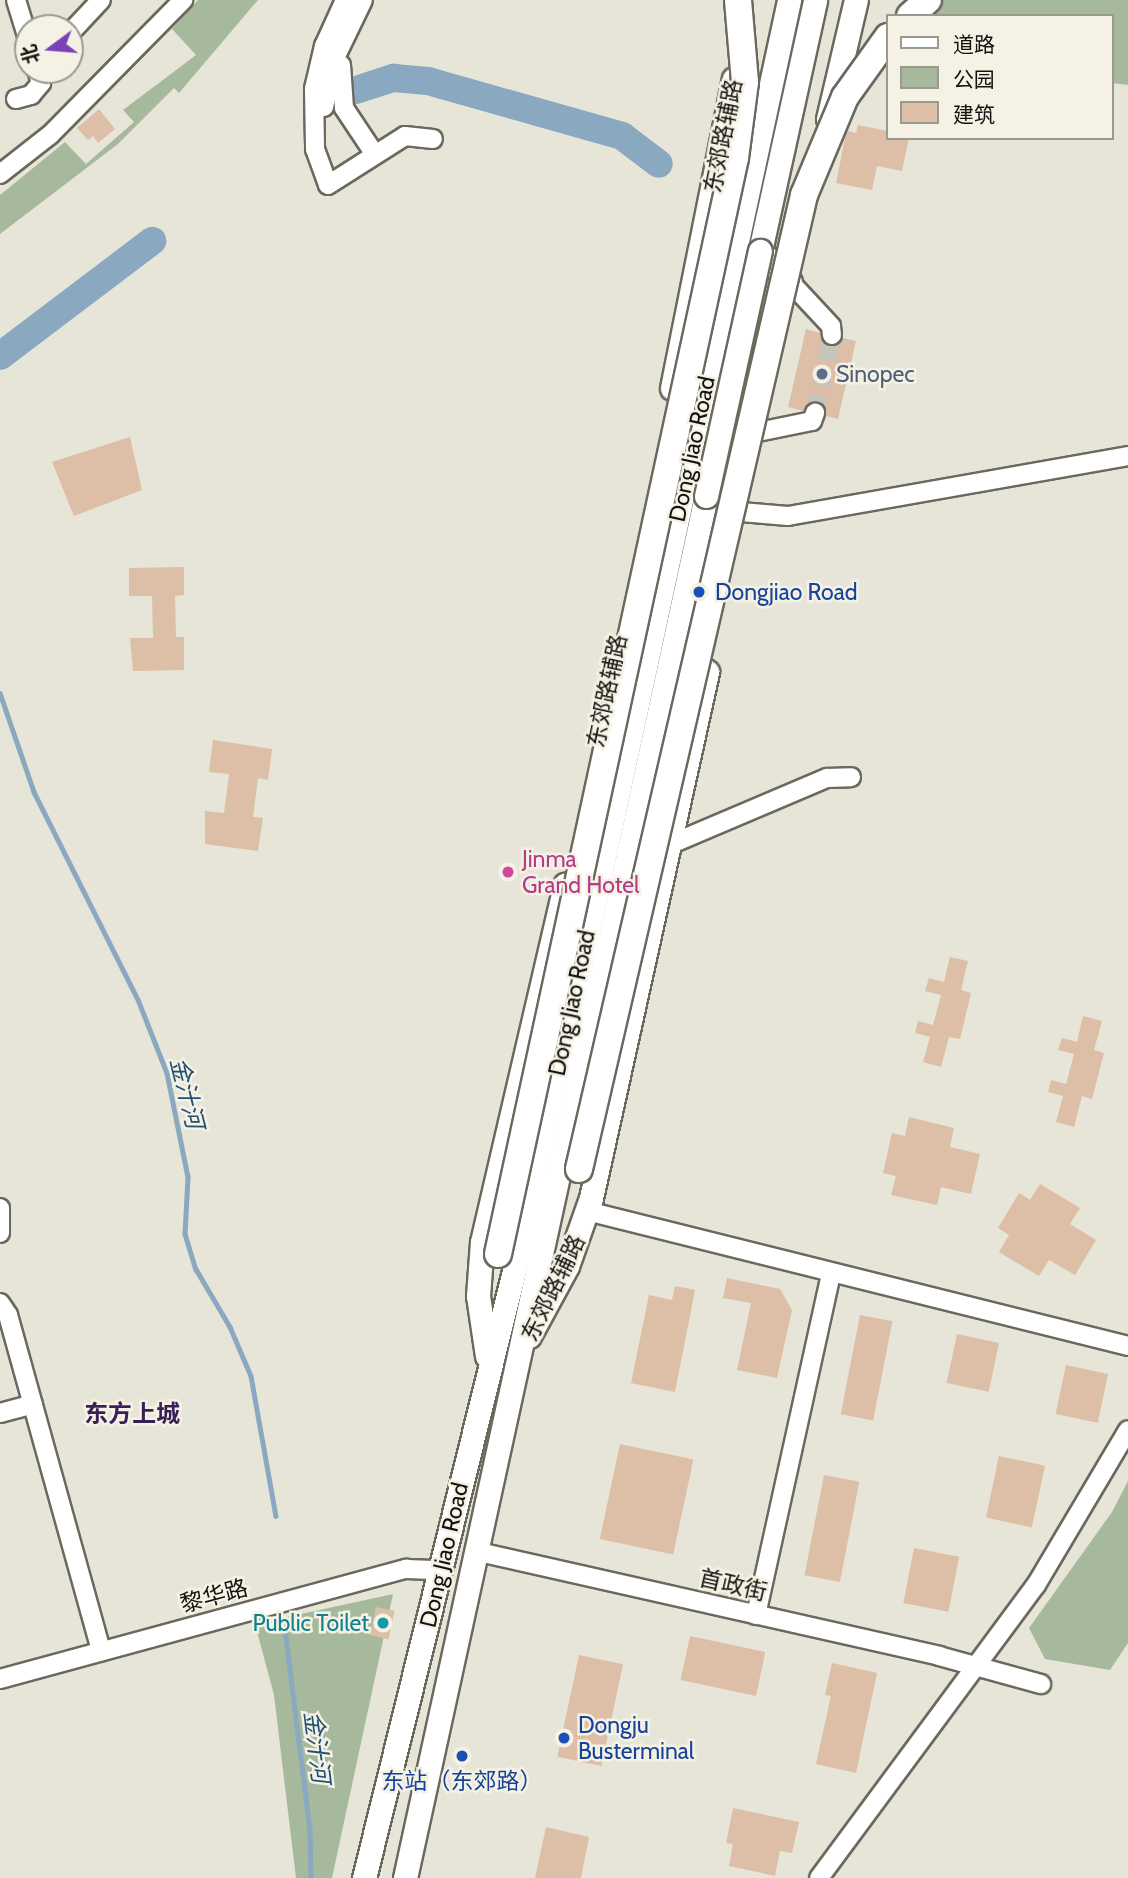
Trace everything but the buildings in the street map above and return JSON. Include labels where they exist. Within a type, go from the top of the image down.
[{"type":"highway","points":[[498,1254],[733,170],[745,82],[738,0]]},
{"type":"highway","points":[[912,14],[929,0]]},
{"type":"highway","points":[[579,1168],[804,195],[845,97],[886,40]]},
{"type":"main road","name":"东郊路辅路","points":[[485,1381],[487,1355],[477,1280],[482,1242],[567,878],[750,0]]},
{"type":"main road","name":"Dong Jiao Road","points":[[364,1878],[520,1242],[789,0]]},
{"type":"main road","name":"Dong Jiao Road","points":[[405,1878],[479,1552],[512,1385],[815,0]]},
{"type":"main road","name":"东郊路辅路","points":[[512,1385],[524,1348],[567,1266],[587,1212],[728,578],[790,282],[856,0]]},
{"type":"main road","points":[[760,251],[790,282]]},
{"type":"main road","points":[[706,496],[758,432]]},
{"type":"main road","points":[[512,1385],[570,1220],[579,1168]]},
{"type":"main road","points":[[485,1381],[490,1277],[492,1261],[498,1254]]},
{"type":"street","points":[[84,18],[101,0]]},
{"type":"street","points":[[0,174],[50,135],[183,0]]},
{"type":"street","points":[[332,182],[316,149],[313,96],[324,46],[345,0]]},
{"type":"street","points":[[332,182],[324,133],[325,96],[338,50],[363,0]]},
{"type":"street","points":[[373,0],[346,50],[339,82],[349,117],[373,153]]},
{"type":"street","points":[[16,99],[31,95],[40,84]]},
{"type":"street","points":[[332,182],[373,153],[405,136],[433,139]]},
{"type":"street","points":[[790,282],[831,326],[831,335]]},
{"type":"street","points":[[758,432],[812,421],[815,413]]},
{"type":"street","points":[[741,512],[788,516],[1128,456]]},
{"type":"street","points":[[669,845],[827,778],[851,777]]},
{"type":"street","points":[[0,1208],[0,1233]]},
{"type":"street","points":[[587,1212],[1128,1346]]},
{"type":"street","points":[[756,1615],[831,1274]]},
{"type":"street","points":[[0,1303],[8,1315],[101,1651]]},
{"type":"street","points":[[0,1413],[33,1404]]},
{"type":"street","points":[[819,1878],[1043,1573],[1128,1430]]},
{"type":"street","name":"首政街","points":[[479,1552],[976,1665],[1041,1684]]},
{"type":"street","name":"黎华路","points":[[0,1679],[407,1569],[441,1570]]},
{"type":"green space","points":[[198,0],[258,0],[179,93],[174,88],[118,144],[0,234],[0,195],[65,142],[86,164],[134,122],[123,110],[196,55],[172,29]]},
{"type":"green space","points":[[929,0],[1128,0],[1128,85],[1114,83],[1114,14],[913,14]]},
{"type":"green space","points":[[1128,1481],[1128,1643],[1110,1670],[1045,1659],[1029,1628],[1112,1512]]},
{"type":"green space","points":[[393,1594],[332,1878],[296,1878],[274,1695],[255,1624]]},
{"type":"waterway","points":[[356,90],[394,78],[428,81],[622,136],[659,164]]},
{"type":"waterway","points":[[0,356],[152,241]]},
{"type":"waterway","name":"金汁河","points":[[0,693],[34,792],[139,1002],[167,1073],[188,1177],[185,1234],[196,1269],[230,1327],[251,1376],[276,1516]]},
{"type":"waterway","name":"金汁河","points":[[284,1621],[310,1829],[311,1878]]},
{"type":"tunnel","points":[[815,413],[832,335]]},
{"type":"place","name":"Sinopec","points":[[822,374]]},
{"type":"place","name":"Dongjiao Road","points":[[699,592]]},
{"type":"place","name":"Jinma Grand Hotel","points":[[508,872]]},
{"type":"place","name":"Public Toilet","points":[[383,1623]]},
{"type":"place","name":"Dongju Busterminal","points":[[564,1738]]},
{"type":"place","name":"东站（东郊路）","points":[[462,1756]]},
{"type":"district","name":"东方上城","points":[[132,1414]]}]
